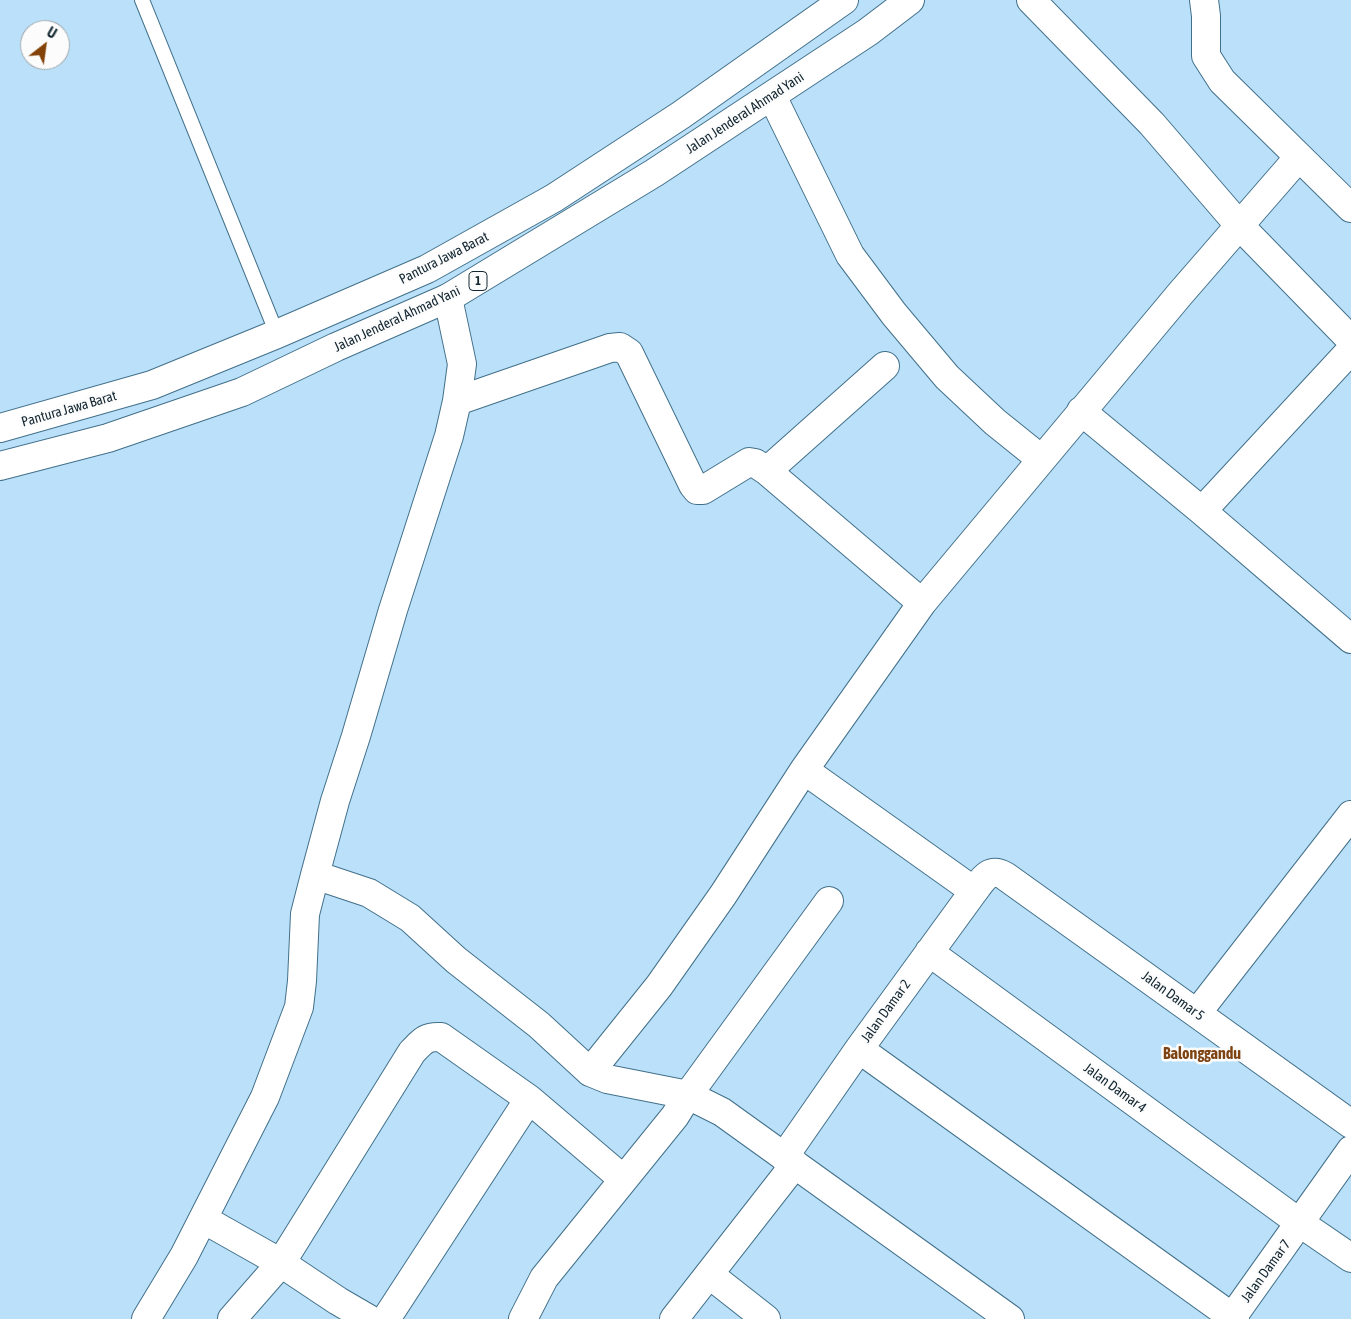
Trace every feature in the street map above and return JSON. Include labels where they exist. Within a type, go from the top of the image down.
[{"type":"main road","name":"Pantura Jawa Barat","points":[[0,428],[152,385],[277,334],[434,265],[554,198],[681,116],[844,0]]},
{"type":"main road","name":"Jalan Jenderal Ahmad Yani","points":[[0,466],[108,438],[242,392],[448,298],[654,173],[868,32],[910,0]]},
{"type":"main road","points":[[1031,0],[1152,124],[1239,225],[1351,340]]},
{"type":"main road","points":[[1204,0],[1206,56],[1222,81],[1351,208]]},
{"type":"main road","points":[[772,96],[850,254],[888,306],[948,377],[995,422],[1041,460]]},
{"type":"main road","points":[[590,1072],[664,978],[723,894],[804,770],[922,604],[1081,411],[1299,157]]},
{"type":"main road","points":[[146,1319],[184,1256],[265,1097],[299,1007],[305,914],[315,875],[392,610],[449,436],[457,401],[462,364],[448,298],[434,265]]},
{"type":"main road","points":[[277,334],[292,369]]},
{"type":"main road","points":[[457,401],[610,348],[620,347],[629,353],[697,490],[703,490],[749,462],[755,462],[767,470],[922,604]]},
{"type":"main road","points":[[1202,510],[1351,350]]},
{"type":"main road","points":[[767,470],[885,366]]},
{"type":"main road","points":[[1081,411],[1202,510],[1351,639]]},
{"type":"main road","points":[[804,770],[974,891]]},
{"type":"main road","points":[[1197,1013],[1351,814]]},
{"type":"main road","name":"Jalan Damar 2","points":[[674,1319],[710,1275],[789,1160],[858,1049],[985,876],[994,872]]},
{"type":"main road","name":"Jalan Damar 5","points":[[994,872],[1005,876],[1351,1124]]},
{"type":"main road","points":[[315,875],[369,893],[410,918],[456,960],[539,1025],[590,1072],[607,1078],[688,1095],[722,1112],[1010,1319]]},
{"type":"main road","points":[[523,1319],[544,1278],[675,1116],[688,1095],[829,901]]},
{"type":"main road","name":"Jalan Damar 4","points":[[930,952],[1300,1223]]},
{"type":"main road","points":[[232,1319],[281,1263],[412,1052],[425,1040],[432,1037],[441,1038],[530,1099],[623,1179]]},
{"type":"main road","points":[[858,1049],[1232,1318]]},
{"type":"main road","points":[[386,1319],[530,1099]]},
{"type":"main road","name":"Jalan Damar 7","points":[[1232,1318],[1351,1150]]},
{"type":"main road","points":[[203,1219],[281,1263],[369,1319]]},
{"type":"main road","points":[[1300,1223],[1351,1258]]},
{"type":"main road","points":[[710,1275],[766,1319]]},
{"type":"lane","points":[[142,0],[277,334]]},
{"type":"district","name":"Balonggandu","points":[[1202,1054]]}]
